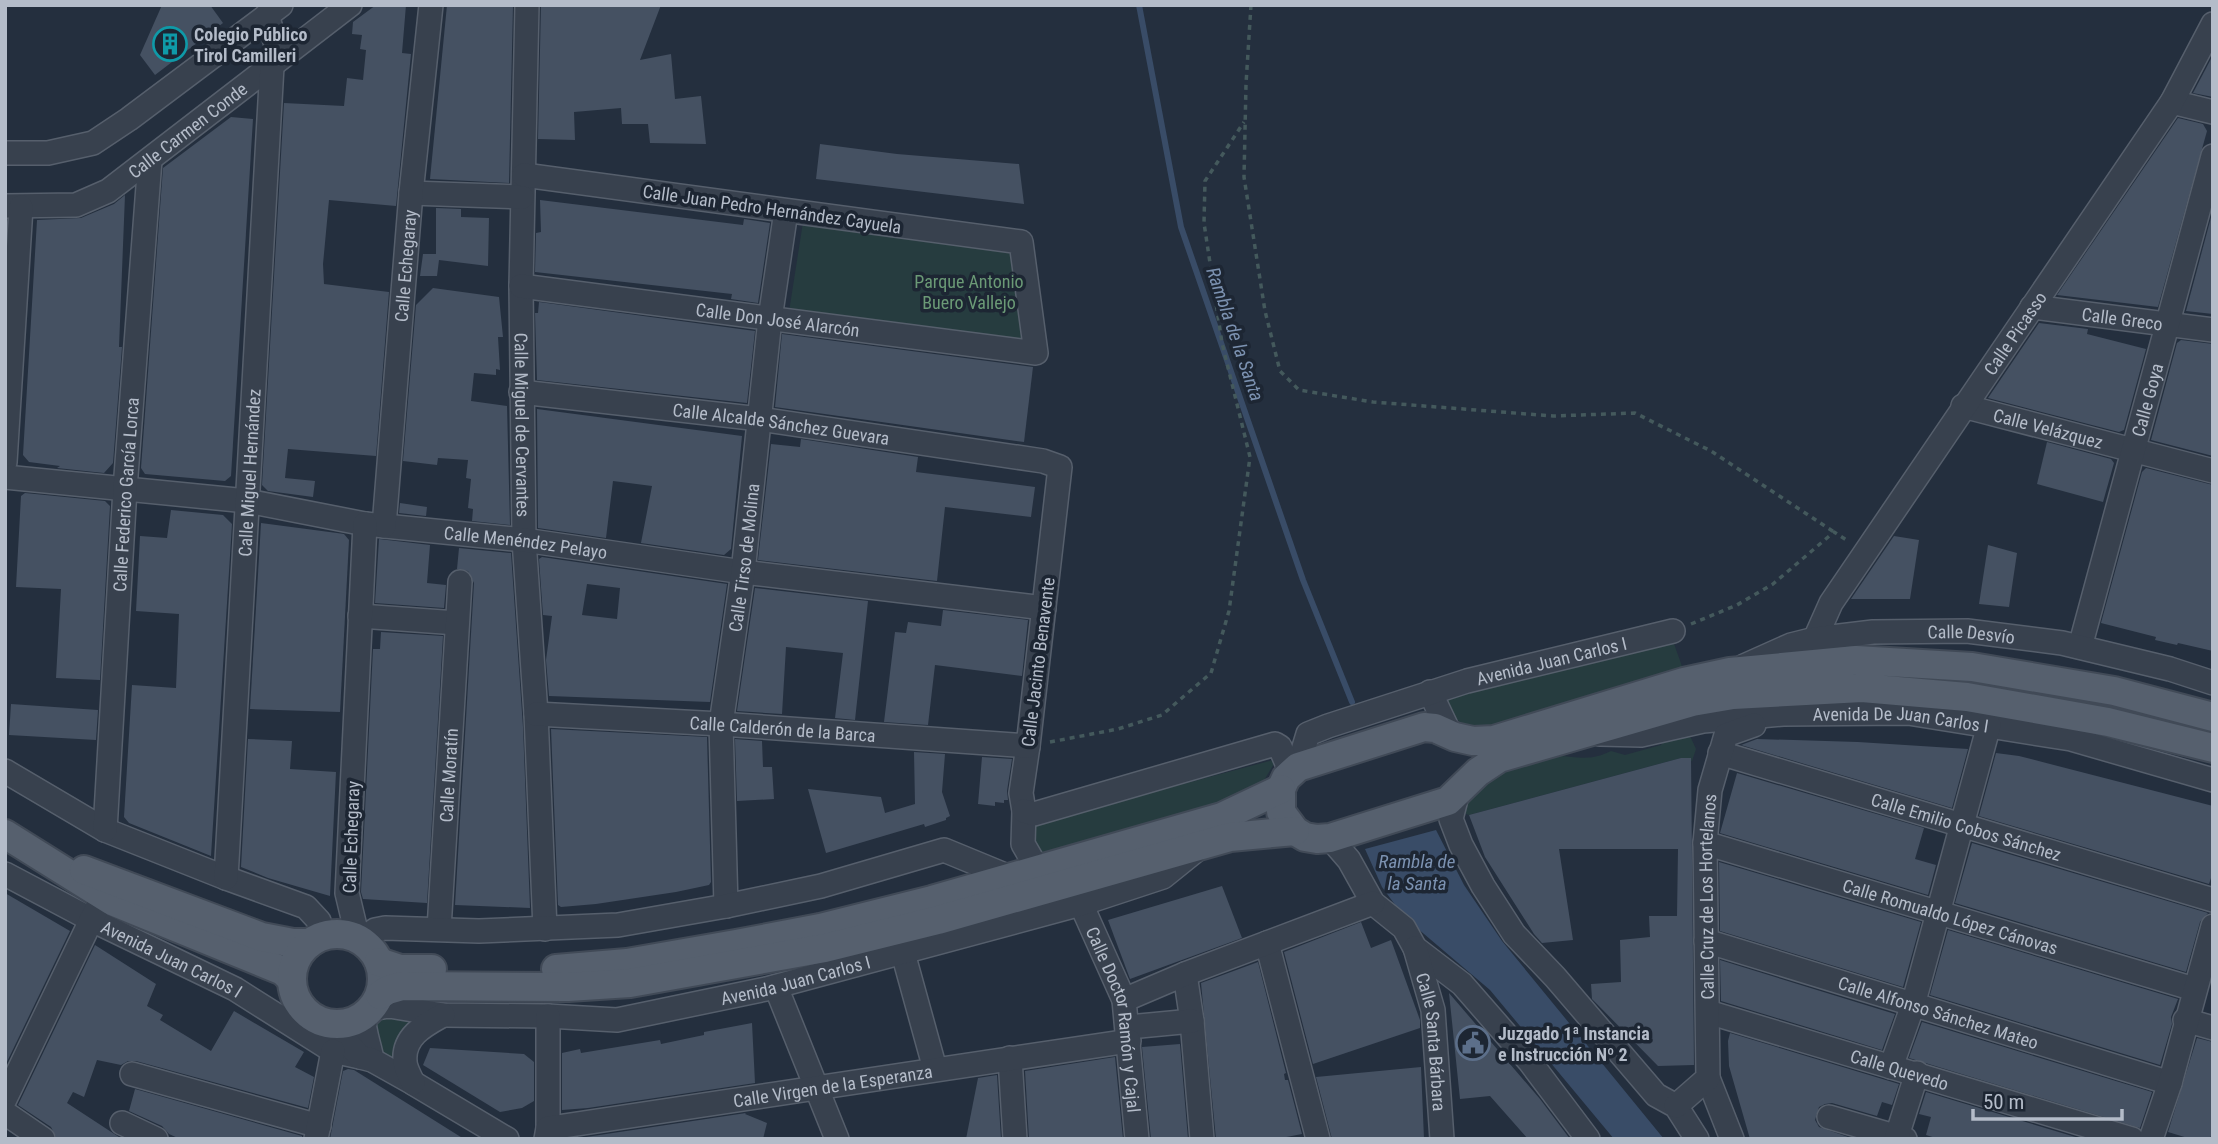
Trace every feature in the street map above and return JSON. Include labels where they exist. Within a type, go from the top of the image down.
[{"type":"main road","points":[[379,962],[400,969],[567,968],[627,963],[820,928],[1025,874],[1222,817],[1290,776],[1413,730],[1435,728],[1473,741],[1494,740],[1684,682],[1730,672],[1856,660],[1972,667],[2114,691],[2213,717]]},
{"type":"main road","points":[[1290,776],[1281,812],[1295,831],[1305,837],[1330,838],[1438,805],[1499,758],[1692,702],[1733,695],[1862,688],[1967,697],[2108,722],[2213,748]]},
{"type":"main road","points":[[1452,735],[1466,754],[1467,776],[1460,790]]},
{"type":"main road","points":[[316,939],[300,953],[294,966],[294,992],[306,1012],[327,1023],[340,1024],[352,1022],[402,986],[568,987],[630,984],[825,948],[938,920],[1230,837],[1295,831]]},
{"type":"main road","points":[[5,834],[42,856],[119,882],[262,937],[293,943],[341,933],[359,939],[375,954],[379,962],[382,984],[371,1007]]},
{"type":"main road","points":[[42,856],[97,907],[182,931],[283,971],[292,980]]},
{"type":"street","name":"Calle Carmen Conde","points":[[13,207],[76,205],[108,191],[350,5]]},
{"type":"street","name":"Calle Echegaray","points":[[359,939],[347,893],[360,616],[375,525],[431,5]]},
{"type":"street","name":"Calle Miguel de Cervantes","points":[[527,5],[521,391],[524,541],[536,715],[545,929]]},
{"type":"street","points":[[274,10],[276,62]]},
{"type":"street","points":[[5,153],[48,153],[93,143],[274,10]]},
{"type":"street","name":"Calle Picasso","points":[[1815,639],[1831,603],[2172,102],[2213,24]]},
{"type":"street","name":"Calle Miguel Hernández","points":[[226,878],[276,62]]},
{"type":"street","points":[[2172,102],[2213,112]]},
{"type":"street","name":"Calle Goya","points":[[2080,647],[2213,156]]},
{"type":"street","name":"Calle Federico García Lorca","points":[[105,830],[125,489],[150,160]]},
{"type":"street","name":"Calle Juan Pedro Hernández Cayuela","points":[[411,193],[523,186],[786,211],[1021,242],[1037,353]]},
{"type":"street","points":[[5,462],[13,207]]},
{"type":"street","name":"Calle Tirso de Molina","points":[[726,906],[722,724],[743,572],[770,319],[786,211]]},
{"type":"street","name":"Calle Don José Alarcón","points":[[521,286],[1037,353]]},
{"type":"street","name":"Calle Greco","points":[[2032,307],[2213,330]]},
{"type":"street","name":"Calle Alcalde Sánchez Guevara","points":[[521,391],[760,419],[1043,461]]},
{"type":"street","name":"Calle Velázquez","points":[[1964,406],[2213,471]]},
{"type":"street","name":"Calle Jacinto Benavente","points":[[1025,874],[1024,811],[1021,793],[1059,467],[1043,461]]},
{"type":"street","name":"Calle Menéndez Pelayo","points":[[5,477],[247,501],[375,525],[524,541],[743,572],[1044,608]]},
{"type":"street","name":"Calle Moratín","points":[[439,929],[460,582]]},
{"type":"street","points":[[360,616],[457,623]]},
{"type":"street","name":"Avenida Juan Carlos I","points":[[1290,776],[1308,734],[1423,694],[1673,631]]},
{"type":"street","name":"Calle Desvío","points":[[1730,672],[1791,645],[1815,639],[1873,632],[1967,631],[2080,647],[2213,683]]},
{"type":"street","points":[[1413,730],[1423,694]]},
{"type":"street","points":[[1423,694],[1452,735]]},
{"type":"street","name":"Avenida De Juan Carlos I","points":[[1583,733],[1641,735],[1703,722],[1783,713],[1908,713],[2071,739],[2213,780]]},
{"type":"street","name":"Calle Cruz de Los Hortelanos","points":[[1708,1078],[1705,844],[1710,790],[1726,735],[1783,713]]},
{"type":"street","name":"Calle Calderón de la Barca","points":[[536,715],[722,724],[1028,746]]},
{"type":"street","points":[[1891,1067],[1913,1005],[1989,725]]},
{"type":"street","points":[[1024,811],[1034,814],[1275,744],[1280,747],[1290,776]]},
{"type":"street","name":"Calle Emilio Cobos Sánchez","points":[[1720,753],[1960,827],[2213,900]]},
{"type":"street","points":[[5,771],[105,830],[306,907],[319,921],[316,939]]},
{"type":"street","points":[[1460,790],[1451,819],[1461,845],[1483,886],[1514,933],[1556,977],[1656,1095],[1676,1106],[1697,1139]]},
{"type":"street","points":[[1330,838],[1349,860],[1373,903],[1404,928],[1415,948],[1462,984],[1530,1062],[1588,1139]]},
{"type":"street","name":"Calle Romualdo López Cánovas","points":[[1705,844],[2194,989]]},
{"type":"street","name":"Avenida Juan Carlos I","points":[[371,1007],[389,1006],[443,1014],[617,1020],[776,987],[1081,904],[1163,877],[1202,845]]},
{"type":"street","points":[[359,939],[374,930],[385,928],[479,931],[618,925],[821,886],[944,850],[1025,874]]},
{"type":"street","name":"Avenida Juan Carlos I","points":[[5,874],[97,907],[333,1051],[366,1059]]},
{"type":"street","points":[[1124,1000],[1373,903]]},
{"type":"street","name":"Calle Doctor Ramón y Cajal","points":[[1081,904],[1124,1000],[1137,1139]]},
{"type":"street","points":[[5,1099],[97,907]]},
{"type":"street","points":[[2151,1139],[2170,1083],[2213,926]]},
{"type":"street","name":"Calle Alfonso Sánchez Mateo","points":[[1706,942],[2170,1083]]},
{"type":"street","points":[[1267,943],[1318,1139]]},
{"type":"street","name":"Calle Santa Bárbara","points":[[1415,948],[1433,1010],[1443,1139]]},
{"type":"street","points":[[903,953],[935,1069]]},
{"type":"street","points":[[1185,974],[1192,1021],[1202,1139]]},
{"type":"street","points":[[776,987],[837,1139]]},
{"type":"street","points":[[366,1059],[370,1047],[363,1027],[371,1007]]},
{"type":"street","name":"Calle Quevedo","points":[[1708,1012],[2132,1139]]},
{"type":"street","points":[[413,1083],[405,1061],[408,1041],[419,1029],[443,1014]]},
{"type":"street","points":[[547,1133],[548,1016]]},
{"type":"street","points":[[2186,1020],[2213,1028]]},
{"type":"street","name":"Calle Virgen de la Esperanza","points":[[547,1133],[816,1087],[1010,1058],[1192,1021]]},
{"type":"street","points":[[327,1023],[366,1059],[413,1083],[507,1139]]},
{"type":"street","points":[[132,1074],[317,1132],[333,1051]]},
{"type":"street","points":[[1010,1058],[1015,1139]]},
{"type":"street","points":[[1829,1117],[1900,1138],[1917,1073]]},
{"type":"street","points":[[1676,1106],[1708,1078],[1732,1139]]},
{"type":"street","points":[[5,1113],[43,1139]]},
{"type":"street","points":[[122,1124],[156,1139]]},
{"type":"path","points":[[1251,5],[1244,177],[1265,311],[1280,371],[1299,390],[1373,402],[1553,416],[1635,413],[1711,451],[1865,554]]},
{"type":"path","points":[[1028,746],[1118,729],[1162,715],[1211,673],[1229,611],[1250,457],[1222,343],[1204,223],[1205,181],[1245,120]]},
{"type":"path","points":[[1673,631],[1737,605],[1773,584],[1834,532]]},
{"type":"green space","name":"Parque Antonio Buero Vallejo","points":[[803,222],[1018,247],[1032,348],[788,318]]},
{"type":"green space","points":[[1673,641],[1683,669],[1492,729],[1460,722],[1440,695]]},
{"type":"green space","points":[[1686,735],[1691,738],[1696,749],[1692,761],[1681,758],[1469,815],[1464,813],[1468,803],[1487,783],[1528,762],[1552,756],[1595,757],[1611,751],[1625,755],[1661,745],[1667,736]]},
{"type":"green space","points":[[1277,759],[1263,782],[1248,796],[1047,855],[1037,849],[1029,825]]},
{"type":"green space","points":[[380,1015],[418,1019],[394,1065],[379,1051],[373,1025]]},
{"type":"water","name":"Rambla de la Santa","points":[[1436,830],[1464,885],[1502,941],[1664,1139],[1614,1139],[1490,990],[1404,917],[1382,887],[1365,849]]},
{"type":"building","name":"Colegio Público Tirol Camilleri","points":[[162,5],[210,5],[223,23],[155,75],[140,55]]},
{"type":"building","points":[[376,5],[406,5],[402,53],[411,54],[396,206],[329,200],[323,264],[324,284],[389,292],[376,456],[288,449],[285,478],[315,481],[313,497],[268,491],[262,485],[284,103],[344,106],[347,78],[363,80],[366,50],[360,49],[362,35],[352,34],[353,22]]},
{"type":"building","points":[[447,5],[513,5],[509,183],[430,179]]},
{"type":"building","points":[[541,5],[661,5],[640,60],[671,54],[675,99],[701,96],[706,144],[650,143],[648,124],[622,124],[621,108],[574,112],[575,140],[538,139]]},
{"type":"building","points":[[2213,55],[2213,97],[2193,93]]},
{"type":"building","points":[[231,117],[253,119],[231,476],[225,481],[145,474],[141,468],[163,168]]},
{"type":"building","points":[[2178,118],[2203,124],[2207,131],[2158,307],[2057,295]]},
{"type":"building","points":[[820,144],[897,154],[1019,164],[1024,204],[816,179]]},
{"type":"building","points":[[125,195],[119,347],[122,347],[113,463],[104,473],[29,462],[23,455],[37,220],[81,218],[114,204]]},
{"type":"building","points":[[540,200],[743,225],[744,219],[770,223],[758,303],[731,299],[732,294],[535,272],[536,233],[541,232]]},
{"type":"building","points":[[436,208],[461,209],[461,217],[489,218],[488,266],[439,260],[437,276],[420,276],[423,254],[436,254]]},
{"type":"building","points":[[2213,210],[2213,314],[2186,311]]},
{"type":"building","points":[[433,288],[499,297],[503,337],[498,337],[500,370],[496,369],[496,375],[474,373],[471,401],[507,406],[510,525],[472,521],[473,509],[468,508],[471,479],[466,478],[468,460],[438,458],[437,465],[403,461],[416,305]]},
{"type":"building","points":[[539,302],[755,331],[747,403],[537,380],[535,313],[538,313]]},
{"type":"building","points":[[2039,323],[2088,329],[2087,334],[2146,349],[2124,430],[2119,432],[1988,398]]},
{"type":"building","points":[[782,334],[1033,367],[1024,442],[775,407]]},
{"type":"building","points":[[2181,340],[2213,344],[2213,456],[2151,440],[2177,343]]},
{"type":"building","points":[[537,409],[742,436],[731,549],[724,555],[641,543],[652,486],[613,481],[606,538],[538,528]]},
{"type":"building","points":[[801,439],[918,457],[916,472],[1035,487],[1031,517],[945,507],[937,581],[758,560],[771,444],[800,447]]},
{"type":"building","points":[[2047,442],[2111,459],[2114,463],[2103,502],[2037,484]]},
{"type":"building","points":[[2146,468],[2213,485],[2213,651],[2155,640],[2156,637],[2101,623],[2142,472]]},
{"type":"building","points":[[25,493],[105,501],[110,506],[100,680],[56,678],[61,589],[16,587],[21,496]]},
{"type":"building","points":[[400,503],[427,507],[426,516],[399,513]]},
{"type":"building","points":[[171,510],[223,515],[232,524],[211,856],[129,823],[124,817],[132,685],[176,688],[179,614],[136,611],[140,536],[167,538]]},
{"type":"building","points":[[261,523],[344,534],[349,540],[340,712],[250,709]]},
{"type":"building","points":[[1894,536],[1919,540],[1910,599],[1851,599]]},
{"type":"building","points":[[379,539],[430,545],[427,583],[446,585],[444,608],[375,603]]},
{"type":"building","points":[[1988,545],[2017,553],[2009,607],[1979,604]]},
{"type":"building","points":[[459,548],[511,553],[523,727],[530,908],[455,905],[474,583],[468,571],[457,569]]},
{"type":"building","points":[[542,557],[727,584],[710,702],[549,696],[546,660],[552,616],[543,615],[539,559]],"holes":[[[587,584],[620,588],[617,619],[582,615]]]},
{"type":"building","points":[[755,588],[868,601],[855,720],[835,718],[843,653],[786,647],[782,714],[737,711]]},
{"type":"building","points":[[943,610],[1028,620],[1022,676],[935,665],[928,725],[884,722],[895,632],[906,633],[908,622],[941,626]]},
{"type":"building","points":[[381,632],[443,636],[427,903],[363,899],[361,892],[373,649],[380,649]]},
{"type":"building","points":[[11,704],[98,710],[96,740],[9,735]]},
{"type":"building","points":[[551,729],[707,737],[709,885],[596,904],[558,905]]},
{"type":"building","points":[[248,739],[292,741],[290,769],[336,772],[330,896],[241,867]]},
{"type":"building","points":[[735,739],[762,741],[763,767],[772,767],[774,799],[737,801]]},
{"type":"building","points":[[1757,739],[1968,749],[1952,808],[1741,745]]},
{"type":"building","points":[[914,752],[945,754],[942,792],[950,816],[925,827],[924,824],[826,853],[808,789],[881,797],[885,813],[915,804]]},
{"type":"building","points":[[1996,753],[2019,756],[2213,806],[2213,872],[2209,884],[1979,816]]},
{"type":"building","points":[[982,757],[1012,759],[1008,800],[1004,800],[1004,803],[995,802],[995,806],[978,804]]},
{"type":"building","points":[[1681,758],[1691,758],[1694,1065],[1658,1066],[1592,999],[1591,984],[1621,982],[1620,940],[1650,937],[1649,916],[1677,916],[1678,849],[1559,849],[1573,940],[1542,943],[1485,857],[1469,815]]},
{"type":"building","points":[[1737,773],[1924,828],[1915,859],[1936,865],[1928,895],[1720,833]]},
{"type":"building","points":[[1972,843],[2208,913],[2200,922],[2186,972],[1955,903]]},
{"type":"building","points":[[1719,862],[1921,922],[1903,987],[1720,931]]},
{"type":"building","points":[[1222,886],[1242,938],[1130,979],[1108,920]]},
{"type":"building","points":[[5,893],[70,931],[5,1066]]},
{"type":"building","points":[[1361,922],[1371,948],[1391,940],[1420,1020],[1420,1028],[1313,1064],[1284,952]]},
{"type":"building","points":[[1948,930],[2178,999],[2160,1065],[1930,995]]},
{"type":"building","points":[[95,945],[156,984],[147,1006],[163,1015],[160,1020],[211,1051],[234,1011],[304,1052],[295,1067],[314,1077],[308,1108],[136,1061],[121,1065],[97,1060],[84,1097],[73,1092],[67,1103],[122,1139],[57,1139],[51,1127],[18,1105]]},
{"type":"building","points":[[1720,960],[1895,1014],[1882,1050],[1721,1001]]},
{"type":"building","points":[[1258,962],[1286,1073],[1285,1080],[1288,1080],[1302,1134],[1276,1139],[1216,1139],[1201,983]]},
{"type":"building","name":"Juzgado 1ª Instancia e Instrucción Nº 2","points":[[1449,993],[1540,1099],[1570,1139],[1528,1139],[1490,1096],[1460,1099]]},
{"type":"building","points":[[1922,1022],[2152,1092],[2140,1128],[1909,1058]]},
{"type":"building","points":[[752,1023],[755,1083],[562,1110],[562,1053],[580,1049],[581,1053],[660,1040],[661,1044]]},
{"type":"building","points":[[1730,1033],[1899,1084],[1892,1105],[1882,1102],[1877,1116],[1832,1103],[1819,1107],[1815,1120],[1819,1127],[1854,1139],[1750,1139],[1729,1066]]},
{"type":"building","points":[[2197,1038],[2213,1042],[2213,1129],[2210,1139],[2191,1139],[2168,1132]]},
{"type":"building","points":[[1180,1044],[1188,1139],[1151,1139],[1142,1047]]},
{"type":"building","points":[[430,1048],[524,1054],[534,1062],[534,1101],[522,1108],[500,1112],[423,1065]]},
{"type":"building","points":[[1115,1057],[1123,1139],[1029,1139],[1025,1071]]},
{"type":"building","points":[[1421,1067],[1424,1139],[1332,1139],[1316,1077]]},
{"type":"building","points":[[354,1070],[464,1139],[330,1139],[343,1071]]},
{"type":"building","points":[[997,1075],[1001,1139],[966,1139],[978,1078]]},
{"type":"building","points":[[135,1089],[302,1136],[302,1139],[180,1139],[169,1134],[162,1126],[129,1111]]},
{"type":"building","points":[[1926,1092],[2082,1139],[1939,1139],[1926,1135],[1931,1117],[1919,1114]]},
{"type":"building","points":[[746,1113],[767,1123],[763,1139],[573,1139]]},
{"type":"waterway","name":"Rambla de la Santa","points":[[1139,5],[1181,227],[1303,580],[1352,702]]},
{"type":"place","name":"Colegio Público Tirol Camilleri","points":[[170,44]]},
{"type":"place","name":"Juzgado 1ª Instancia e Instrucción Nº 2","points":[[1473,1043]]}]
